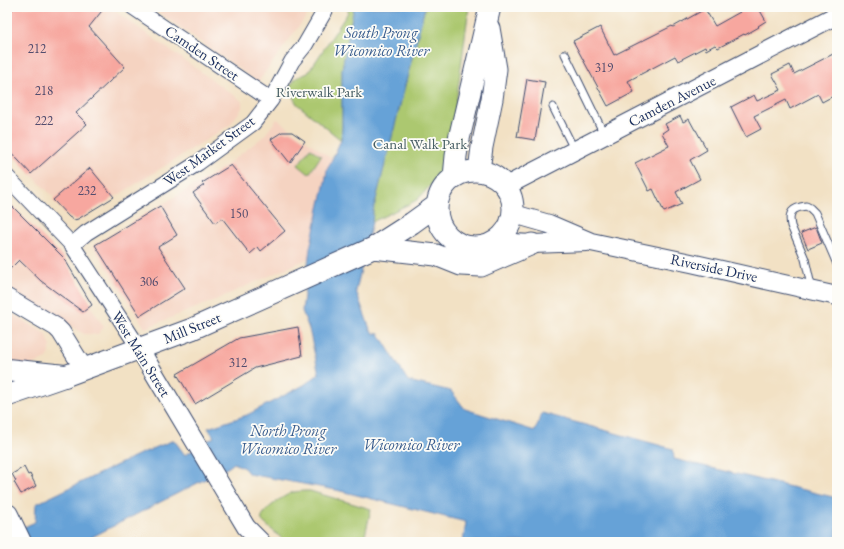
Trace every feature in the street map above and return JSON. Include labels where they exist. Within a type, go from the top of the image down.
[{"type":"main road","points":[[479,171],[496,69],[488,13]]},
{"type":"main road","points":[[454,177],[458,143],[488,13]]},
{"type":"main road","points":[[479,171],[489,173],[506,186],[511,195],[514,214],[504,235],[496,242],[485,247],[474,248],[463,246],[452,240],[443,230],[438,218],[437,205],[439,194],[446,184],[454,177],[466,172],[479,171]]},
{"type":"main road","name":"Mill Street","points":[[7,396],[192,329],[370,250],[437,205]]},
{"type":"main road","name":"Mill Street","points":[[370,250],[418,239],[463,246]]},
{"type":"main road","points":[[370,250],[436,254],[461,265],[481,266],[532,244]]},
{"type":"main road","points":[[7,370],[74,373]]},
{"type":"main road","points":[[7,514],[20,542]]},
{"type":"street","name":"Camden Street","points":[[133,7],[271,100]]},
{"type":"street","name":"West Market Street","points":[[72,245],[86,233],[198,163],[253,123],[271,100],[292,61],[305,45],[327,7]]},
{"type":"street","name":"Camden Avenue","points":[[506,186],[837,15]]},
{"type":"street","name":"West Main Street","points":[[7,177],[72,245],[139,348],[246,527],[261,542]]},
{"type":"street","name":"Riverside Drive","points":[[514,214],[549,224],[591,242],[837,296]]},
{"type":"street","name":"Riverside Drive","points":[[496,242],[532,244],[591,242]]},
{"type":"street","points":[[7,298],[56,327],[61,332],[74,373]]},
{"type":"lane","points":[[565,54],[605,136]]},
{"type":"lane","points":[[553,107],[575,151]]},
{"type":"lane","points":[[812,290],[805,259],[791,226],[790,215],[795,208],[806,206],[815,213],[837,264]]},
{"type":"shaded area","points":[[7,7],[109,7],[242,101],[242,108],[230,125],[77,221],[7,150]]},
{"type":"shaded area","points":[[151,7],[311,7],[311,10],[258,82]]},
{"type":"shaded area","points":[[277,119],[332,159],[327,170],[309,258],[211,302],[145,328],[93,246],[224,167],[264,136]]},
{"type":"shaded area","points":[[7,206],[55,250],[104,327],[98,334],[84,334],[7,288]]},
{"type":"shaded area","points":[[7,311],[46,334],[51,346],[47,359],[17,370],[7,368]]},
{"type":"green space","name":"Riverwalk Park","points":[[349,7],[354,7],[342,69],[341,140],[297,104],[288,89],[296,78],[308,73],[347,14]]},
{"type":"green space","name":"Canal Walk Park","points":[[425,7],[469,7],[451,141],[443,172],[417,200],[372,222],[373,211]]},
{"type":"green space","points":[[310,148],[321,156],[309,174],[298,165]]},
{"type":"green space","points":[[310,491],[371,509],[363,542],[286,542],[262,521],[262,517],[271,506],[290,493]]},
{"type":"water","points":[[354,7],[425,7],[373,211],[372,222],[356,291],[370,329],[373,333],[379,334],[408,381],[451,391],[465,409],[535,431],[542,413],[673,449],[674,459],[837,498],[837,542],[463,542],[466,522],[336,490],[249,474],[244,468],[234,463],[229,467],[92,537],[93,542],[7,542],[7,535],[35,522],[36,504],[140,454],[174,440],[185,455],[214,437],[208,428],[247,415],[304,385],[319,374],[309,329],[302,311],[310,248],[327,170],[341,140],[342,69]]},
{"type":"building","points":[[15,7],[105,7],[89,27],[125,67],[76,113],[87,124],[31,174],[7,148],[7,15]]},
{"type":"building","points":[[738,7],[758,7],[766,21],[745,35],[744,34],[718,48],[715,45],[706,50],[705,47],[678,61],[675,56],[628,81],[634,92],[608,106],[573,41],[600,27],[614,55],[672,26],[673,27],[705,9],[715,26],[740,12]]},
{"type":"building","points":[[837,52],[837,94],[822,102],[818,94],[790,109],[786,100],[754,116],[761,129],[746,137],[731,107],[754,95],[757,101],[781,90],[772,74],[790,65],[794,74]]},
{"type":"building","points":[[527,79],[545,82],[535,140],[517,137]]},
{"type":"building","points":[[680,116],[683,122],[689,119],[707,150],[690,160],[700,179],[676,192],[682,204],[664,212],[653,189],[649,191],[635,163],[669,146],[662,133],[668,129],[665,124]]},
{"type":"building","points":[[282,132],[292,132],[305,141],[290,163],[271,139]]},
{"type":"building","points":[[231,165],[285,231],[261,251],[258,247],[250,254],[222,218],[215,223],[193,193],[204,185],[202,183]]},
{"type":"building","points":[[90,168],[114,197],[74,220],[69,217],[53,200]]},
{"type":"building","points":[[7,201],[64,258],[92,305],[83,312],[41,281],[19,260],[7,272]]},
{"type":"building","points":[[160,206],[177,235],[158,247],[185,288],[140,316],[95,245]]},
{"type":"building","points":[[816,227],[822,243],[808,249],[801,233]]},
{"type":"building","points":[[298,327],[302,356],[255,368],[195,404],[177,374],[239,338]]},
{"type":"building","points":[[24,467],[28,475],[30,474],[36,486],[21,494],[14,482],[16,481],[12,474]]},
{"type":"water label","name":"South Prong Wicomico River","points":[[381,41]]},
{"type":"water label","name":"North Prong Wicomico River","points":[[288,439]]},
{"type":"water label","name":"Wicomico River","points":[[411,444]]}]
